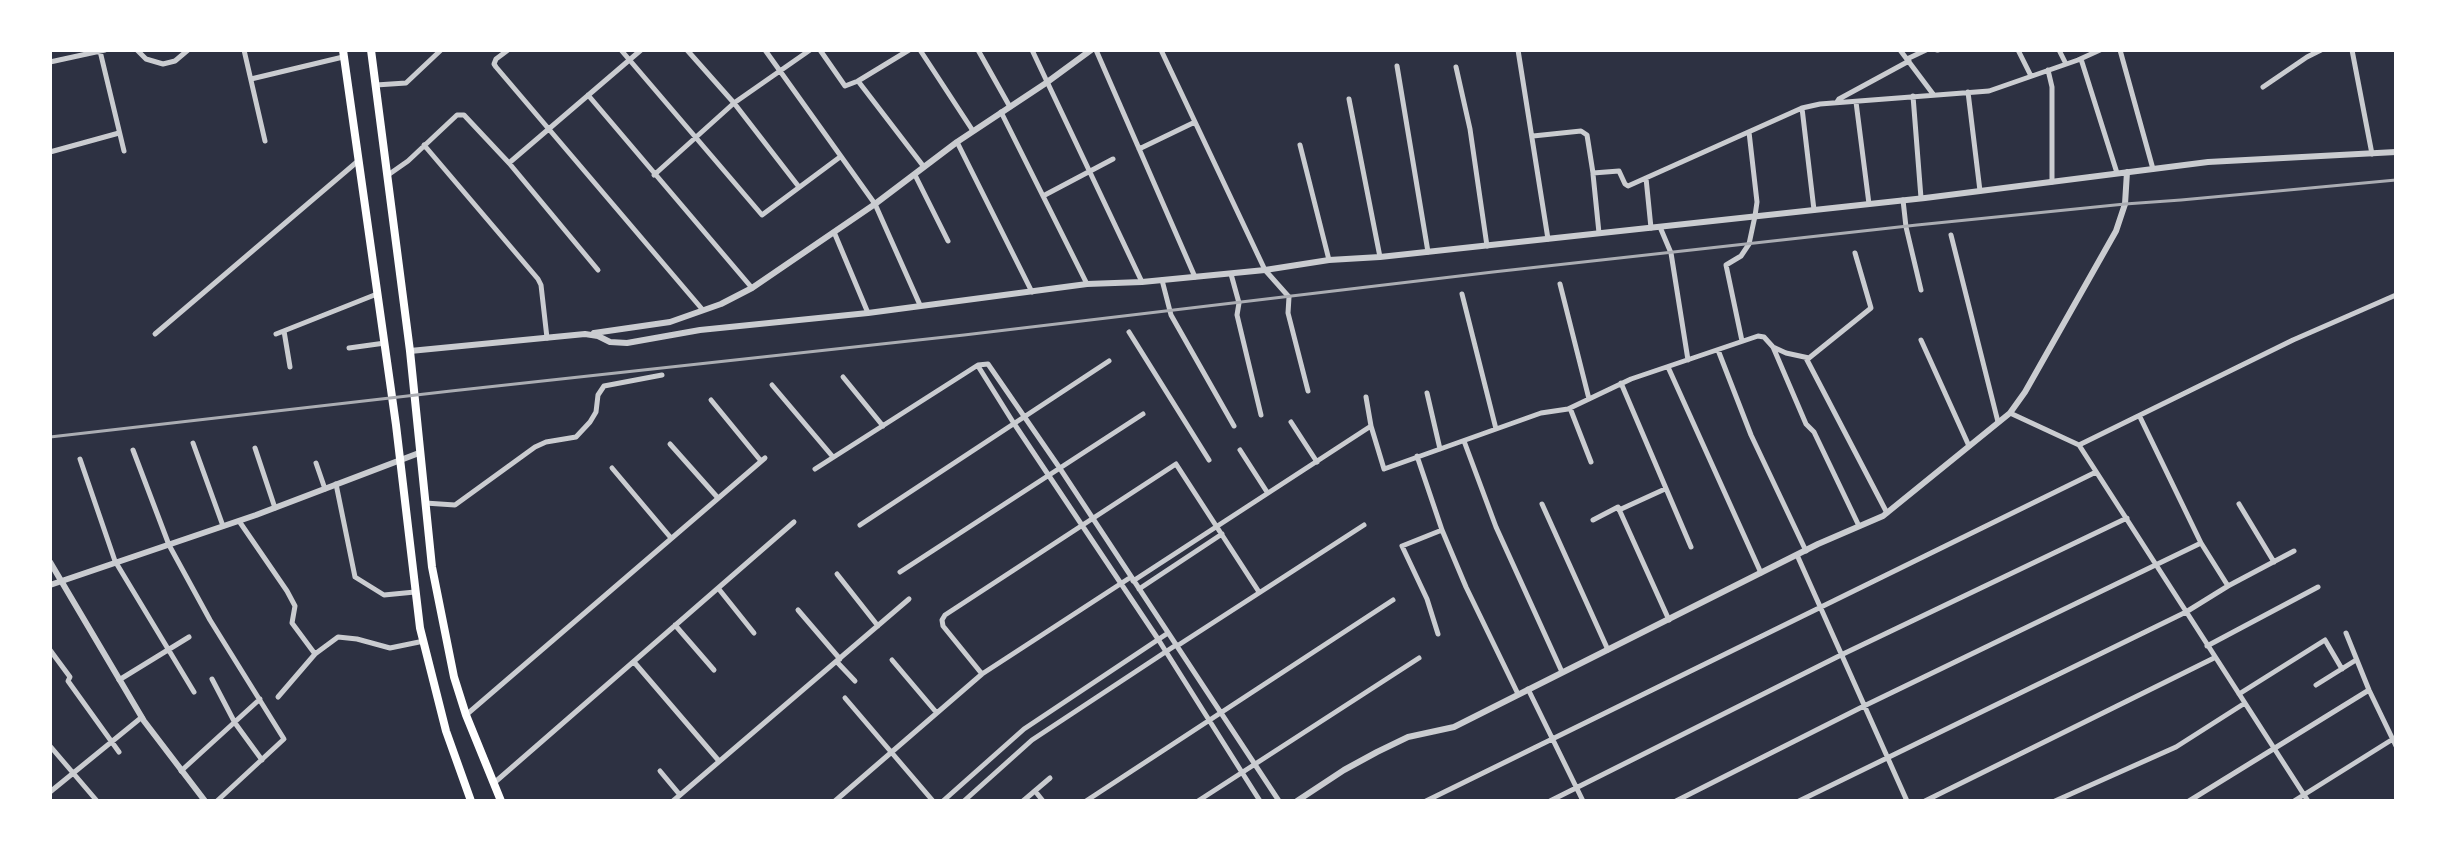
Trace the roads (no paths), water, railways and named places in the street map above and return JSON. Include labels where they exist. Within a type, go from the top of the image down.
[{"type":"highway","points":[[371,50],[410,351],[432,567],[442,623],[466,715],[501,801]]},
{"type":"highway","points":[[344,54],[396,425],[415,592],[446,731],[471,801]]},
{"type":"street","points":[[137,50],[146,59],[163,64],[175,61],[188,50]]},
{"type":"street","points":[[244,50],[265,141]]},
{"type":"street","points":[[375,85],[406,83],[441,50]]},
{"type":"street","points":[[508,50],[494,64],[702,309]]},
{"type":"street","points":[[621,50],[762,215],[840,157]]},
{"type":"street","points":[[509,163],[641,50]]},
{"type":"street","points":[[687,50],[734,103],[799,187]]},
{"type":"street","points":[[765,50],[875,204],[920,305]]},
{"type":"street","points":[[654,175],[734,103],[810,50]]},
{"type":"street","points":[[820,50],[845,86],[909,50]]},
{"type":"street","points":[[920,50],[973,131]]},
{"type":"street","points":[[978,50],[1010,107]]},
{"type":"street","points":[[1032,50],[1142,282]]},
{"type":"street","points":[[1161,50],[1265,270],[1289,297],[1288,313],[1308,391]]},
{"type":"street","points":[[1518,50],[1548,239]]},
{"type":"street","points":[[1900,50],[1933,95]]},
{"type":"street","points":[[1836,103],[1926,50]]},
{"type":"street","points":[[2018,50],[2031,76]]},
{"type":"street","points":[[2059,50],[2066,64]]},
{"type":"street","points":[[1593,173],[1619,171],[1628,186],[1802,108],[1989,91],[2100,50]]},
{"type":"street","points":[[2120,50],[2153,169]]},
{"type":"street","points":[[2263,87],[2321,50]]},
{"type":"street","points":[[2352,50],[2372,154]]},
{"type":"street","points":[[50,62],[102,51],[124,151]]},
{"type":"street","points":[[410,351],[585,334],[670,322],[721,304],[752,288],[875,204],[957,142],[1090,51],[1139,149],[1195,277]]},
{"type":"street","points":[[251,79],[344,54]]},
{"type":"street","points":[[2081,59],[2117,173]]},
{"type":"street","points":[[1397,66],[1428,252]]},
{"type":"street","points":[[1456,67],[1470,129],[1487,246]]},
{"type":"street","points":[[2048,70],[2052,87],[2052,182]]},
{"type":"street","points":[[858,81],[924,168]]},
{"type":"street","points":[[1968,92],[1980,191]]},
{"type":"street","points":[[588,95],[752,288]]},
{"type":"street","points":[[1913,96],[1921,198]]},
{"type":"street","points":[[1349,99],[1380,257]]},
{"type":"street","points":[[1856,101],[1869,204]]},
{"type":"street","points":[[1802,108],[1814,210]]},
{"type":"street","points":[[1001,112],[1087,284]]},
{"type":"street","points":[[387,176],[460,113],[509,163],[598,270]]},
{"type":"street","points":[[1139,149],[1195,122]]},
{"type":"street","points":[[1533,136],[1581,131],[1587,135],[1599,233]]},
{"type":"street","points":[[1742,341],[1726,265],[1741,256],[1749,244],[1755,216],[1757,202],[1749,132]]},
{"type":"street","points":[[50,152],[119,133]]},
{"type":"street","points":[[957,142],[1032,292]]},
{"type":"street","points":[[424,145],[538,279],[547,338]]},
{"type":"street","points":[[1300,145],[1329,260]]},
{"type":"street","points":[[585,334],[610,342],[627,343],[700,330],[868,313],[1087,284],[1231,274],[1329,260],[1869,204],[2208,162],[2396,152]]},
{"type":"street","points":[[1043,196],[1113,159]]},
{"type":"street","points":[[155,334],[359,160]]},
{"type":"street","points":[[1297,801],[1377,752],[1408,737],[1454,727],[1887,513],[2010,413],[2025,392],[2116,231],[2125,204],[2127,172]]},
{"type":"street","points":[[915,175],[948,241]]},
{"type":"street","points":[[1646,178],[1651,228]]},
{"type":"street","points":[[1903,200],[1921,290]]},
{"type":"street","points":[[1660,227],[1671,253],[1688,360]]},
{"type":"street","points":[[834,232],[868,313]]},
{"type":"street","points":[[1951,235],[1998,422]]},
{"type":"street","points":[[1773,347],[1809,358],[1871,308],[1855,253]]},
{"type":"street","points":[[1231,274],[1239,303],[1237,315],[1261,415]]},
{"type":"street","points":[[1162,280],[1171,315],[1234,426]]},
{"type":"street","points":[[1560,284],[1589,399]]},
{"type":"street","points":[[276,334],[378,294]]},
{"type":"street","points":[[1462,294],[1496,429]]},
{"type":"street","points":[[2079,445],[2293,340],[2396,295]]},
{"type":"street","points":[[284,331],[290,367]]},
{"type":"street","points":[[1129,332],[1209,460]]},
{"type":"street","points":[[1366,397],[1384,469],[1541,413],[1570,408],[1621,383],[1742,341],[1764,337],[1773,347],[1806,424],[1814,432],[1859,526]]},
{"type":"street","points":[[1921,340],[1969,446]]},
{"type":"street","points":[[349,348],[385,343]]},
{"type":"street","points":[[1718,350],[1751,435],[1806,551]]},
{"type":"street","points":[[1806,357],[1887,513]]},
{"type":"street","points":[[860,525],[1109,361]]},
{"type":"street","points":[[815,469],[978,365],[988,364],[1279,801]]},
{"type":"street","points":[[978,365],[1166,651],[1260,801]]},
{"type":"street","points":[[1668,367],[1761,573]]},
{"type":"street","points":[[424,502],[455,505],[535,447],[576,437],[596,412],[598,395],[604,386],[662,375]]},
{"type":"street","points":[[843,377],[883,426]]},
{"type":"street","points":[[1621,383],[1691,547]]},
{"type":"street","points":[[772,385],[833,457]]},
{"type":"street","points":[[1427,393],[1440,449]]},
{"type":"street","points":[[466,715],[763,460],[711,400]]},
{"type":"street","points":[[1570,408],[1591,462]]},
{"type":"street","points":[[2010,413],[2079,445],[2306,798]]},
{"type":"street","points":[[900,572],[1143,414]]},
{"type":"street","points":[[2139,417],[2201,543],[2228,586]]},
{"type":"street","points":[[1291,422],[1317,462]]},
{"type":"street","points":[[835,801],[982,674],[1371,426]]},
{"type":"street","points":[[1464,441],[1496,527],[1562,672]]},
{"type":"street","points":[[193,443],[223,526]]},
{"type":"street","points":[[670,444],[718,498]]},
{"type":"street","points":[[255,448],[275,508]]},
{"type":"street","points":[[133,450],[169,545],[210,620],[284,739],[217,801]]},
{"type":"street","points":[[1240,450],[1267,492]]},
{"type":"street","points":[[50,585],[239,521],[419,453]]},
{"type":"street","points":[[1417,456],[1442,530],[1466,587],[1518,694]]},
{"type":"street","points":[[80,459],[115,561],[194,692]]},
{"type":"street","points":[[316,463],[325,489]]},
{"type":"street","points":[[982,674],[943,626],[945,615],[1176,464],[1259,592]]},
{"type":"street","points":[[612,468],[671,538]]},
{"type":"street","points":[[1426,801],[2096,472]]},
{"type":"street","points":[[336,484],[355,577],[384,595],[415,592]]},
{"type":"street","points":[[1619,510],[1665,489]]},
{"type":"street","points":[[1542,504],[1608,650]]},
{"type":"street","points":[[2239,504],[2274,562]]},
{"type":"street","points":[[1593,520],[1618,507],[1669,620]]},
{"type":"street","points":[[1550,801],[1841,655],[2127,518]]},
{"type":"street","points":[[239,521],[287,591],[295,606],[292,623],[315,654]]},
{"type":"street","points":[[494,783],[794,522]]},
{"type":"street","points":[[964,801],[1032,740],[1364,525]]},
{"type":"street","points":[[1438,634],[1427,599],[1402,546],[1442,530]]},
{"type":"street","points":[[1139,589],[1222,534]]},
{"type":"street","points":[[1676,801],[2201,543]]},
{"type":"street","points":[[1799,801],[2186,612],[2294,551]]},
{"type":"street","points":[[1797,555],[1907,801]]},
{"type":"street","points":[[50,562],[142,717],[205,801]]},
{"type":"street","points":[[837,574],[878,626]]},
{"type":"street","points":[[2207,646],[2318,587]]},
{"type":"street","points":[[718,588],[754,633]]},
{"type":"street","points":[[673,801],[909,599]]},
{"type":"street","points":[[1086,801],[1393,600]]},
{"type":"street","points":[[798,610],[855,681]]},
{"type":"street","points":[[675,625],[714,670]]},
{"type":"street","points":[[943,801],[1024,729],[1168,633]]},
{"type":"street","points":[[2346,633],[2396,746]]},
{"type":"street","points":[[119,680],[189,637]]},
{"type":"street","points":[[278,697],[315,654],[338,637],[390,648],[424,641]]},
{"type":"street","points":[[2239,694],[2325,640],[2342,669]]},
{"type":"street","points":[[50,650],[70,677],[68,681],[119,752]]},
{"type":"street","points":[[1198,801],[1419,658]]},
{"type":"street","points":[[1925,801],[2214,658]]},
{"type":"street","points":[[892,660],[936,712]]},
{"type":"street","points":[[2316,685],[2356,660]]},
{"type":"street","points":[[633,661],[719,761]]},
{"type":"street","points":[[212,679],[235,723],[262,760]]},
{"type":"street","points":[[1528,689],[1583,801]]},
{"type":"street","points":[[2189,801],[2369,690]]},
{"type":"street","points":[[845,698],[933,801]]},
{"type":"street","points":[[181,771],[260,699]]},
{"type":"street","points":[[2055,801],[2176,747],[2245,703]]},
{"type":"street","points":[[50,792],[142,717]]},
{"type":"street","points":[[1024,729],[1032,740]]},
{"type":"street","points":[[2294,801],[2306,798],[2393,739]]},
{"type":"street","points":[[50,746],[97,801]]},
{"type":"street","points":[[660,771],[680,795]]},
{"type":"street","points":[[1023,801],[1050,778]]},
{"type":"street","points":[[1035,791],[1043,801]]},
{"type":"railway","points":[[50,437],[1917,225],[2396,180]]}]
